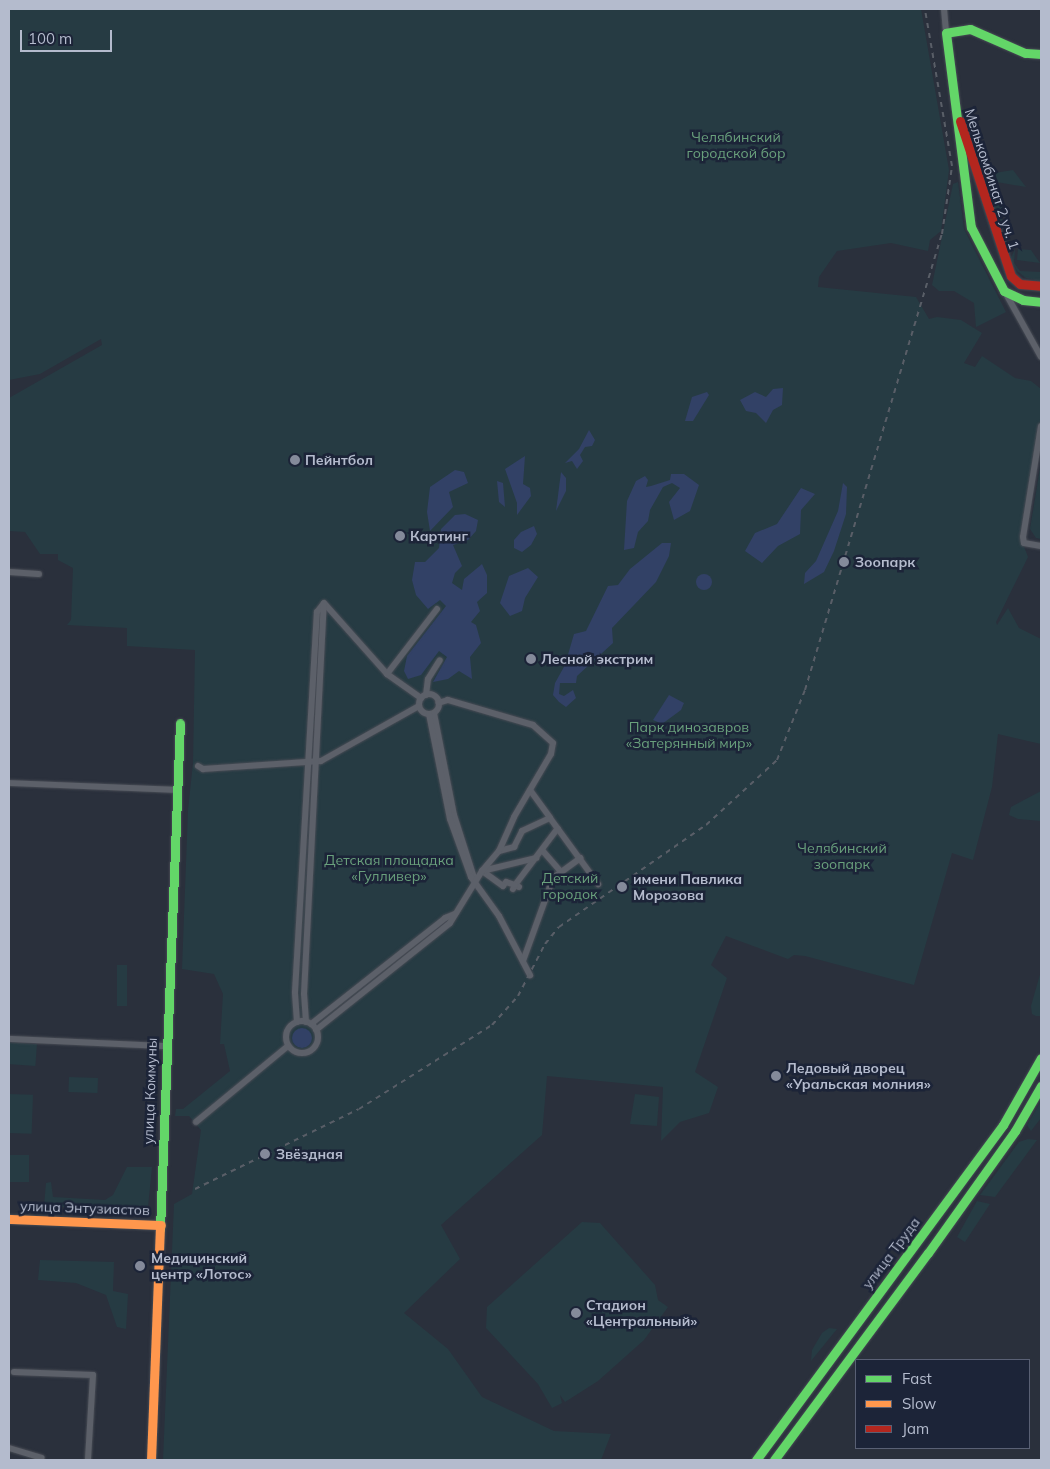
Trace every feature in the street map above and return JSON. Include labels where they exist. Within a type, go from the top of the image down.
[{"type":"street","points":[[944,9],[954,105]]},
{"type":"street","points":[[946,33],[970,29],[1020,51],[1041,54]]},
{"type":"street","name":"Мелькомбинат 2 уч. 1","points":[[954,105],[1011,276],[1020,284],[1041,286]]},
{"type":"street","name":"Мелькомбинат 2 уч. 1","points":[[954,105],[971,227],[1004,291]]},
{"type":"street","points":[[1004,291],[1023,300],[1041,302]]},
{"type":"street","points":[[1004,291],[1041,357]]},
{"type":"street","points":[[1041,426],[1023,537],[1024,543],[1041,546]]},
{"type":"street","points":[[9,572],[39,574]]},
{"type":"street","points":[[324,603],[387,674],[423,697],[435,697],[438,703]]},
{"type":"street","points":[[308,1023],[304,994],[318,762],[324,603]]},
{"type":"street","points":[[297,1022],[295,992],[317,612],[324,603]]},
{"type":"street","points":[[387,674],[436,609]]},
{"type":"street","points":[[198,766],[203,769],[318,762],[419,706],[428,679],[440,660]]},
{"type":"street","points":[[316,1030],[450,923],[476,885],[482,871],[499,852],[530,790],[551,754],[553,743],[532,724],[448,700],[438,703],[432,713],[450,819],[476,885],[499,916],[530,975]]},
{"type":"street","points":[[419,706],[432,713]]},
{"type":"street","name":"улица Коммуны","points":[[151,1460],[161,1225],[165,1046],[180,723]]},
{"type":"street","points":[[9,783],[176,790]]},
{"type":"street","points":[[530,790],[598,884]]},
{"type":"street","points":[[499,852],[514,847],[522,831],[550,818]]},
{"type":"street","points":[[482,871],[503,886],[506,882],[516,887],[558,828]]},
{"type":"street","points":[[542,850],[561,872]]},
{"type":"street","points":[[482,871],[536,858]]},
{"type":"street","points":[[523,961],[553,878],[581,858]]},
{"type":"street","points":[[308,1023],[446,918],[455,914]]},
{"type":"street","points":[[297,1022],[308,1023],[316,1030],[316,1046],[307,1053],[296,1053],[288,1046],[286,1032],[297,1022]]},
{"type":"street","points":[[9,1039],[165,1046]]},
{"type":"street","points":[[196,1122],[288,1046]]},
{"type":"street","name":"улица Труда","points":[[756,1460],[1003,1125],[1041,1058]]},
{"type":"street","name":"улица Труда","points":[[774,1460],[914,1272],[1015,1131],[1041,1086]]},
{"type":"street","name":"улица Энтузиастов","points":[[9,1219],[161,1225]]},
{"type":"street","points":[[901,1263],[914,1272]]},
{"type":"street","points":[[14,1372],[93,1375],[88,1460]]},
{"type":"street","points":[[9,1448],[42,1458]]},
{"type":"green space","points":[[9,9],[921,9],[949,170],[941,231],[930,240],[928,251],[891,243],[837,251],[819,277],[818,287],[916,297],[929,319],[937,317],[961,320],[982,333],[964,363],[975,367],[982,356],[1015,378],[1031,381],[1041,389],[1041,436],[1020,536],[1028,557],[996,622],[997,625],[1008,608],[1019,628],[1041,639],[1041,744],[998,734],[992,787],[973,860],[952,853],[914,985],[805,956],[794,955],[788,959],[726,936],[711,965],[727,978],[695,1072],[718,1087],[709,1113],[680,1122],[661,1141],[663,1087],[547,1076],[542,1135],[441,1225],[460,1259],[404,1313],[448,1349],[482,1397],[554,1431],[611,1434],[601,1460],[163,1460],[174,1204],[192,1194],[201,1130],[189,1116],[175,1116],[176,1109],[183,1109],[230,1071],[224,1044],[220,1044],[223,994],[214,974],[182,969],[188,810],[193,763],[195,650],[127,646],[127,628],[67,625],[71,620],[73,568],[58,560],[58,554],[40,554],[25,532],[9,531],[9,398],[102,345],[101,339],[40,374],[9,380]]},
{"type":"green space","points":[[1013,170],[1026,187],[991,181],[982,175]]},
{"type":"green space","points":[[958,182],[964,229],[1006,312],[976,327],[974,303],[954,291],[939,291],[932,285],[953,184]]},
{"type":"green space","points":[[993,199],[1003,203],[1001,233],[990,201]]},
{"type":"green space","points":[[1015,249],[1014,263],[1020,271],[1041,272],[1041,281],[1026,278],[1017,271],[1011,258]]},
{"type":"green space","points":[[1018,249],[1031,250],[1040,263],[1017,260]]},
{"type":"green space","points":[[1041,462],[1041,539],[1036,538],[1030,529]]},
{"type":"green space","points":[[1041,791],[1041,821],[1018,819],[1009,815],[1011,807]]},
{"type":"green space","points":[[117,965],[127,965],[127,1006],[117,1006]]},
{"type":"green space","points":[[1041,971],[1041,1016],[1036,1016],[1032,1014],[1031,1006]]},
{"type":"green space","points":[[9,1042],[37,1044],[35,1066],[9,1064]]},
{"type":"green space","points":[[69,1077],[98,1078],[97,1093],[68,1092]]},
{"type":"green space","points":[[9,1094],[33,1095],[32,1134],[9,1133]]},
{"type":"green space","points":[[635,1094],[659,1097],[657,1126],[630,1124]]},
{"type":"green space","points":[[1041,1101],[1041,1118],[1031,1131],[1027,1125]]},
{"type":"green space","points":[[1028,1139],[1037,1140],[995,1197],[980,1195],[1019,1142]]},
{"type":"green space","points":[[9,1155],[29,1155],[29,1182],[9,1182]]},
{"type":"green space","points":[[127,1167],[152,1167],[148,1207],[143,1211],[44,1206],[46,1183],[51,1182],[53,1197],[105,1200],[113,1195]]},
{"type":"green space","points":[[977,1201],[990,1204],[965,1242],[957,1237]]},
{"type":"green space","name":"Стадион «Центральный»","points":[[582,1222],[600,1223],[655,1285],[658,1300],[668,1307],[644,1340],[598,1381],[565,1402],[560,1395],[562,1403],[552,1408],[538,1384],[486,1328],[487,1307]]},
{"type":"green space","points":[[40,1260],[114,1262],[113,1291],[128,1294],[126,1329],[117,1327],[106,1295],[76,1283],[38,1280]]},
{"type":"green space","points":[[829,1328],[837,1329],[811,1361],[812,1350],[822,1333]]},
{"type":"water","points":[[783,388],[782,405],[773,410],[766,423],[756,413],[746,411],[740,400],[755,392],[766,397],[773,389]]},
{"type":"water","points":[[707,392],[709,395],[693,421],[685,421],[692,397]]},
{"type":"water","points":[[589,430],[595,440],[592,446],[585,447],[580,455],[583,461],[577,469],[572,461],[565,463],[579,449]]},
{"type":"water","points":[[525,456],[523,484],[530,488],[531,496],[517,515],[517,503],[505,469]]},
{"type":"water","points":[[455,470],[464,472],[468,483],[449,492],[453,507],[430,531],[427,512],[430,487]]},
{"type":"water","points":[[561,472],[566,478],[566,491],[556,511]]},
{"type":"water","points":[[671,474],[684,474],[699,485],[690,511],[674,520],[669,502],[680,488],[672,483],[663,487],[650,510],[648,521],[638,532],[634,548],[624,550],[627,501],[636,481],[645,476],[648,480],[646,487],[651,486],[670,480]]},
{"type":"water","points":[[497,481],[503,483],[505,507],[499,502]]},
{"type":"water","points":[[843,483],[847,487],[846,514],[834,551],[824,572],[804,584],[805,573],[816,561],[838,511]]},
{"type":"water","points":[[801,488],[815,494],[801,510],[800,534],[778,546],[762,563],[745,551],[755,533],[777,524]]},
{"type":"water","points":[[465,514],[478,520],[476,531],[468,540],[453,545],[462,566],[455,573],[452,583],[462,590],[464,579],[482,564],[487,575],[487,593],[477,602],[480,611],[471,622],[476,625],[481,643],[470,657],[472,679],[459,671],[448,679],[433,682],[447,657],[439,651],[421,675],[408,679],[404,671],[407,656],[446,606],[440,600],[428,609],[416,595],[412,580],[415,562],[425,562],[439,548],[441,529],[455,515]]},
{"type":"water","points":[[534,526],[537,534],[531,545],[522,552],[514,548],[514,540],[521,532]]},
{"type":"water","points":[[662,543],[671,543],[669,556],[656,582],[612,628],[613,643],[577,676],[576,683],[560,683],[559,694],[564,696],[573,690],[576,698],[566,707],[553,695],[555,683],[565,665],[574,634],[586,631],[608,586],[618,585],[630,569]]},
{"type":"water","points":[[528,568],[538,577],[525,598],[522,611],[510,616],[500,603],[509,576]]},
{"type":"water","points":[[701,574],[707,574],[712,579],[710,588],[701,590],[696,585],[696,579]]},
{"type":"water","points":[[669,695],[684,703],[681,710],[662,724],[653,720]]},
{"type":"water","points":[[302,1028],[309,1031],[312,1038],[309,1045],[302,1048],[295,1045],[292,1038],[295,1031]]},
{"type":"railway","points":[[195,1189],[359,1109],[492,1025],[518,996],[545,944],[559,927],[706,825],[777,760],[805,690],[942,234],[952,166],[925,9]]},
{"type":"traffic: fast","points":[[1041,54],[1025,53],[970,29],[946,33],[971,227],[1004,291],[1023,300],[1041,302]]},
{"type":"traffic: fast","points":[[160,1229],[180,723]]},
{"type":"traffic: fast","points":[[756,1460],[1003,1125],[1041,1058]]},
{"type":"traffic: fast","points":[[774,1460],[928,1253],[1015,1131],[1041,1086]]},
{"type":"traffic: slow","points":[[9,1219],[161,1225]]},
{"type":"traffic: slow","points":[[151,1460],[160,1229]]},
{"type":"traffic: jam","points":[[960,121],[1011,276],[1020,284],[1041,286]]},
{"type":"place","name":"Пейнтбол","points":[[295,460]]},
{"type":"place","name":"Картинг","points":[[400,536]]},
{"type":"place","name":"Зоопарк","points":[[844,562]]},
{"type":"place","name":"Лесной экстрим","points":[[531,659]]},
{"type":"place","name":"имени Павлика Морозова","points":[[622,887]]},
{"type":"place","name":"Ледовый дворец «Уральская молния»","points":[[776,1076]]},
{"type":"place","name":"Звёздная","points":[[265,1154]]},
{"type":"place","name":"Медицинский центр «Лотос»","points":[[140,1266]]},
{"type":"place","name":"Стадион «Центральный»","points":[[576,1313]]},
{"type":"park label","name":"Челябинский городской бор","points":[[736,146]]},
{"type":"park label","name":"Парк динозавров «Затерянный мир»","points":[[689,736]]},
{"type":"park label","name":"Челябинский зоопарк","points":[[842,856]]},
{"type":"park label","name":"Детская площадка «Гулливер»","points":[[389,868]]},
{"type":"park label","name":"Детский городок","points":[[570,886]]}]
